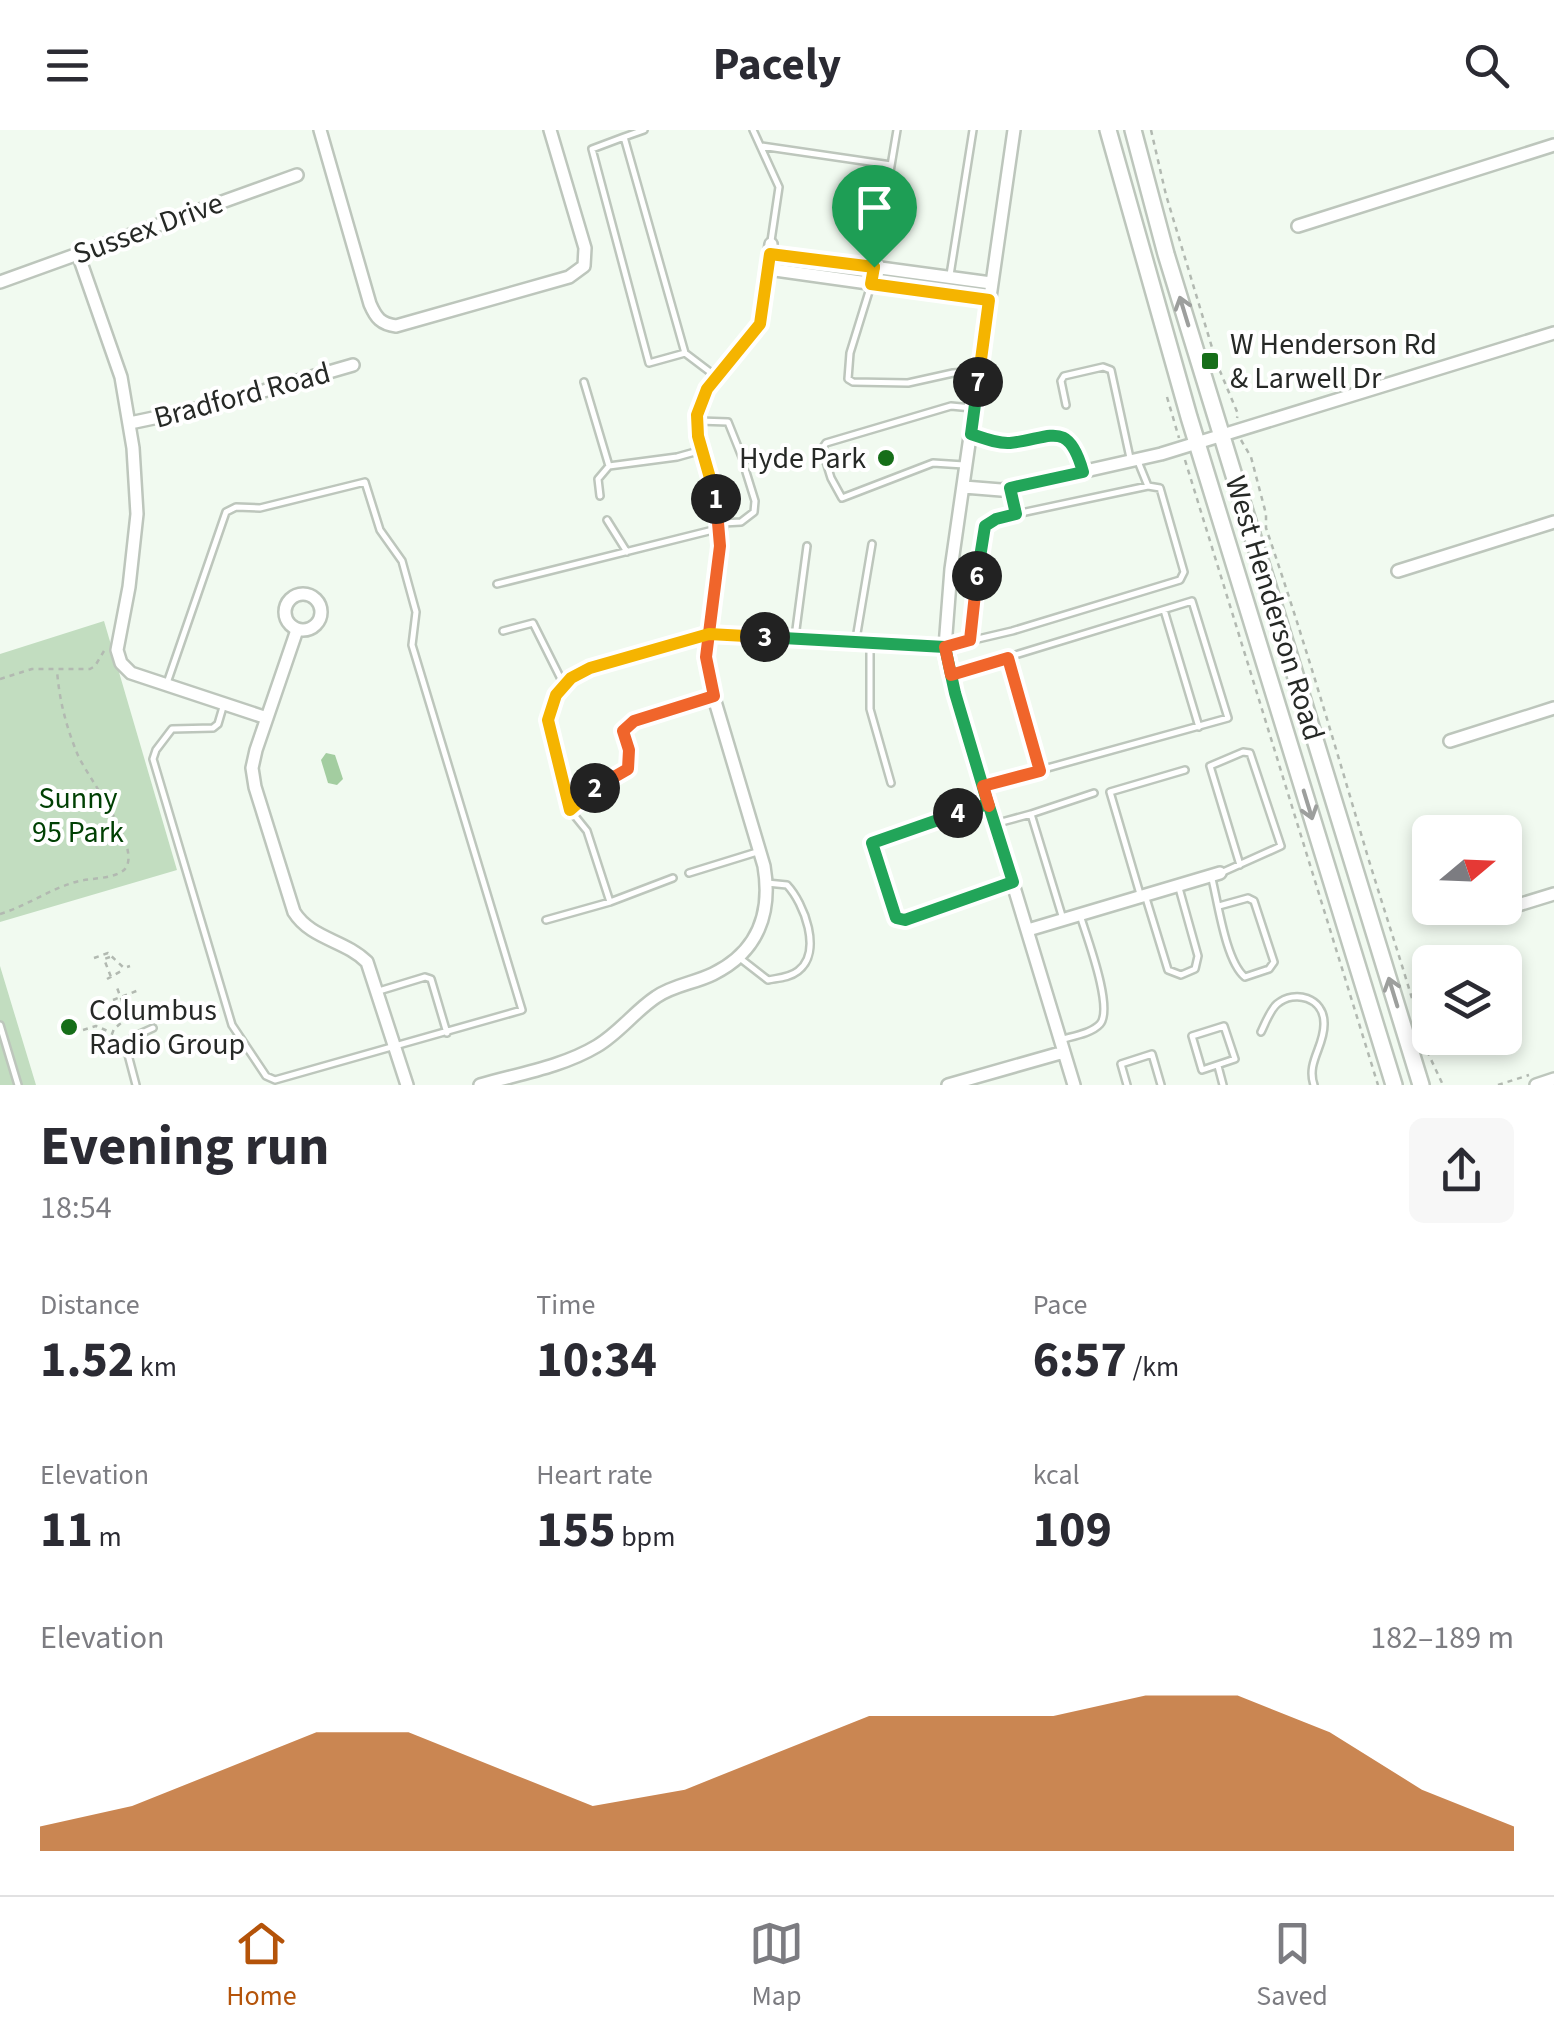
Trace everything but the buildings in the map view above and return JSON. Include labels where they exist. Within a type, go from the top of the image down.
[{"type":"main road","name":"West Henderson Road","points":[[1108,130],[1142,258],[1394,1085]]},
{"type":"main road","name":"West Henderson Road","points":[[1132,130],[1231,435],[1421,1085]]},
{"type":"street","points":[[320,130],[370,304],[375,316],[396,326],[569,278],[584,266],[586,257],[550,130]]},
{"type":"street","points":[[1014,130],[951,569],[945,647],[988,804],[1074,1085]]},
{"type":"street","points":[[1298,226],[1554,145]]},
{"type":"street","name":"Sussex Drive","points":[[0,282],[297,176]]},
{"type":"street","points":[[480,1085],[581,1055],[600,1044],[658,995],[712,974],[739,957],[761,929],[767,883],[706,657],[721,526],[696,422],[707,389],[756,331],[770,249],[992,283]]},
{"type":"street","points":[[78,254],[109,339],[130,423],[137,514],[129,587],[112,648],[131,673],[267,718]]},
{"type":"street","points":[[768,269],[989,300]]},
{"type":"street","points":[[964,487],[1010,488],[1198,444],[1554,333]]},
{"type":"street","name":"Bradford Road","points":[[130,423],[354,365]]},
{"type":"street","points":[[1398,571],[1554,522]]},
{"type":"street","points":[[297,630],[252,768],[294,912],[313,932],[360,955],[373,973],[408,1085]]},
{"type":"street","points":[[570,810],[548,720],[560,690],[590,668],[709,634],[945,647]]},
{"type":"street","points":[[1450,741],[1554,708]]},
{"type":"street","points":[[1028,930],[1216,875]]},
{"type":"street","points":[[1522,904],[1554,894]]},
{"type":"street","points":[[948,1085],[1062,1046]]},
{"type":"street","points":[[1536,1079],[1554,1079]]},
{"type":"lane","points":[[644,130],[592,149],[649,363],[685,353]]},
{"type":"lane","points":[[754,130],[779,187],[770,249]]},
{"type":"lane","points":[[897,130],[871,284],[850,353],[848,379],[908,383],[953,372],[980,371]]},
{"type":"lane","points":[[949,278],[973,130]]},
{"type":"lane","points":[[624,137],[685,353],[717,377]]},
{"type":"lane","points":[[761,146],[891,165]]},
{"type":"lane","points":[[1066,405],[1061,382],[1064,376],[1102,367],[1111,370],[1134,460],[1148,486]]},
{"type":"lane","points":[[584,382],[609,466]]},
{"type":"lane","points":[[967,465],[933,463],[842,498],[830,478],[822,449],[826,443],[951,406],[974,408]]},
{"type":"lane","points":[[696,422],[728,422],[744,462]]},
{"type":"lane","points":[[971,434],[1008,444],[1044,434],[1070,441],[1083,472]]},
{"type":"lane","points":[[600,496],[598,478],[609,466],[702,450]]},
{"type":"lane","points":[[497,584],[750,518],[755,502],[746,472]]},
{"type":"lane","points":[[167,683],[226,512],[236,507],[260,508],[365,482],[380,530],[402,561],[416,612],[412,644],[522,1010],[275,1080],[266,1076],[232,1025],[153,758],[172,729],[213,728],[224,705]]},
{"type":"lane","points":[[945,647],[970,640],[1180,580],[1184,572],[1160,488],[1148,486],[1016,514],[985,526],[970,640]]},
{"type":"lane","points":[[1010,488],[1016,514]]},
{"type":"lane","points":[[607,520],[627,552]]},
{"type":"lane","points":[[856,642],[872,544]]},
{"type":"lane","points":[[794,638],[808,546]]},
{"type":"lane","points":[[951,675],[1192,601],[1228,718],[983,786]]},
{"type":"lane","points":[[1164,610],[1199,727]]},
{"type":"lane","points":[[503,630],[533,623],[560,690]]},
{"type":"lane","points":[[870,642],[870,708],[891,783]]},
{"type":"lane","points":[[1008,658],[1040,771]]},
{"type":"lane","points":[[610,902],[587,832],[570,810],[590,790],[628,769],[629,750],[623,731],[634,721],[714,696]]},
{"type":"lane","points":[[1219,906],[1248,898],[1254,901],[1274,962],[1269,970],[1245,977],[1240,973],[1219,906],[1216,875],[1281,846],[1250,754],[1244,752],[1210,766],[1240,864]]},
{"type":"lane","points":[[1178,886],[1198,956],[1195,969],[1181,975],[1168,970],[1110,792],[1185,770]]},
{"type":"lane","points":[[995,824],[1094,794]]},
{"type":"lane","points":[[988,804],[876,840],[872,848],[892,912],[900,920],[1013,882]]},
{"type":"lane","points":[[1030,814],[1064,920]]},
{"type":"lane","points":[[689,872],[760,851]]},
{"type":"lane","points":[[546,920],[610,902],[673,878]]},
{"type":"lane","points":[[739,957],[768,980],[802,970],[808,957],[800,902],[787,885],[767,883]]},
{"type":"lane","points":[[1062,1046],[1100,1024],[1104,1015],[1104,996],[1080,915]]},
{"type":"lane","points":[[379,991],[425,977],[431,979],[447,1032]]},
{"type":"lane","points":[[1261,1032],[1276,1005],[1296,996],[1311,999],[1321,1007],[1325,1024],[1310,1072],[1314,1085]]},
{"type":"lane","points":[[0,1025],[18,1085]]},
{"type":"lane","points":[[1224,1026],[1235,1058],[1218,1066],[1202,1070],[1192,1036],[1224,1026]]},
{"type":"lane","points":[[136,1085],[126,1047],[132,1037],[154,1028]]},
{"type":"lane","points":[[1128,1085],[1120,1064],[1152,1054],[1161,1085]]},
{"type":"lane","points":[[1218,1066],[1224,1085]]},
{"type":"path","points":[[1151,130],[1217,364],[1238,414],[1231,435],[1251,457],[1266,528],[1310,655],[1314,683],[1427,1050],[1443,1085]]},
{"type":"path","points":[[1190,474],[1378,1085]]},
{"type":"path","points":[[0,679],[32,669],[96,666],[112,648]]},
{"type":"path","points":[[0,914],[68,884],[117,874],[128,865],[130,856],[121,830],[86,774],[70,734],[57,670]]},
{"type":"path","points":[[94,958],[108,953],[124,968]]},
{"type":"path","points":[[111,956],[104,959],[109,978],[130,966]]},
{"type":"path","points":[[108,1044],[112,1033],[128,1017],[116,984]]},
{"type":"path","points":[[113,1000],[139,990]]},
{"type":"path","points":[[83,1030],[96,1026],[112,1033]]},
{"type":"path","points":[[1498,1085],[1536,1079]]},
{"type":"green space","name":"Sunny 95 Park","points":[[104,621],[177,870],[0,922],[0,654]]},
{"type":"green space","points":[[0,966],[36,1085],[0,1085]]},
{"type":"shaded area","points":[[326,753],[335,755],[343,779],[337,785],[328,783],[321,760]]},
{"type":"place","name":"W Henderson Rd & Larwell Dr","points":[[1210,361]]},
{"type":"place","name":"Hyde Park","points":[[886,458]]},
{"type":"place","name":"Columbus Radio Group","points":[[69,1027]]},
{"type":"route","points":[[874,267],[770,254],[760,324],[701,401],[696,422],[698,436],[721,524],[720,546],[709,634],[706,657],[714,696],[634,721],[623,731],[629,750],[628,769],[590,790],[570,810],[548,720],[556,695],[571,678],[590,668],[709,634],[945,647],[955,693],[988,804],[872,843],[892,912],[896,918],[905,920],[1013,882],[983,786],[1040,771],[1008,658],[951,675],[945,647],[970,640],[981,538],[985,526],[1016,514],[1010,488],[1083,472],[1070,441],[1044,434],[1008,444],[971,434],[989,300],[871,284],[874,267]]}]
